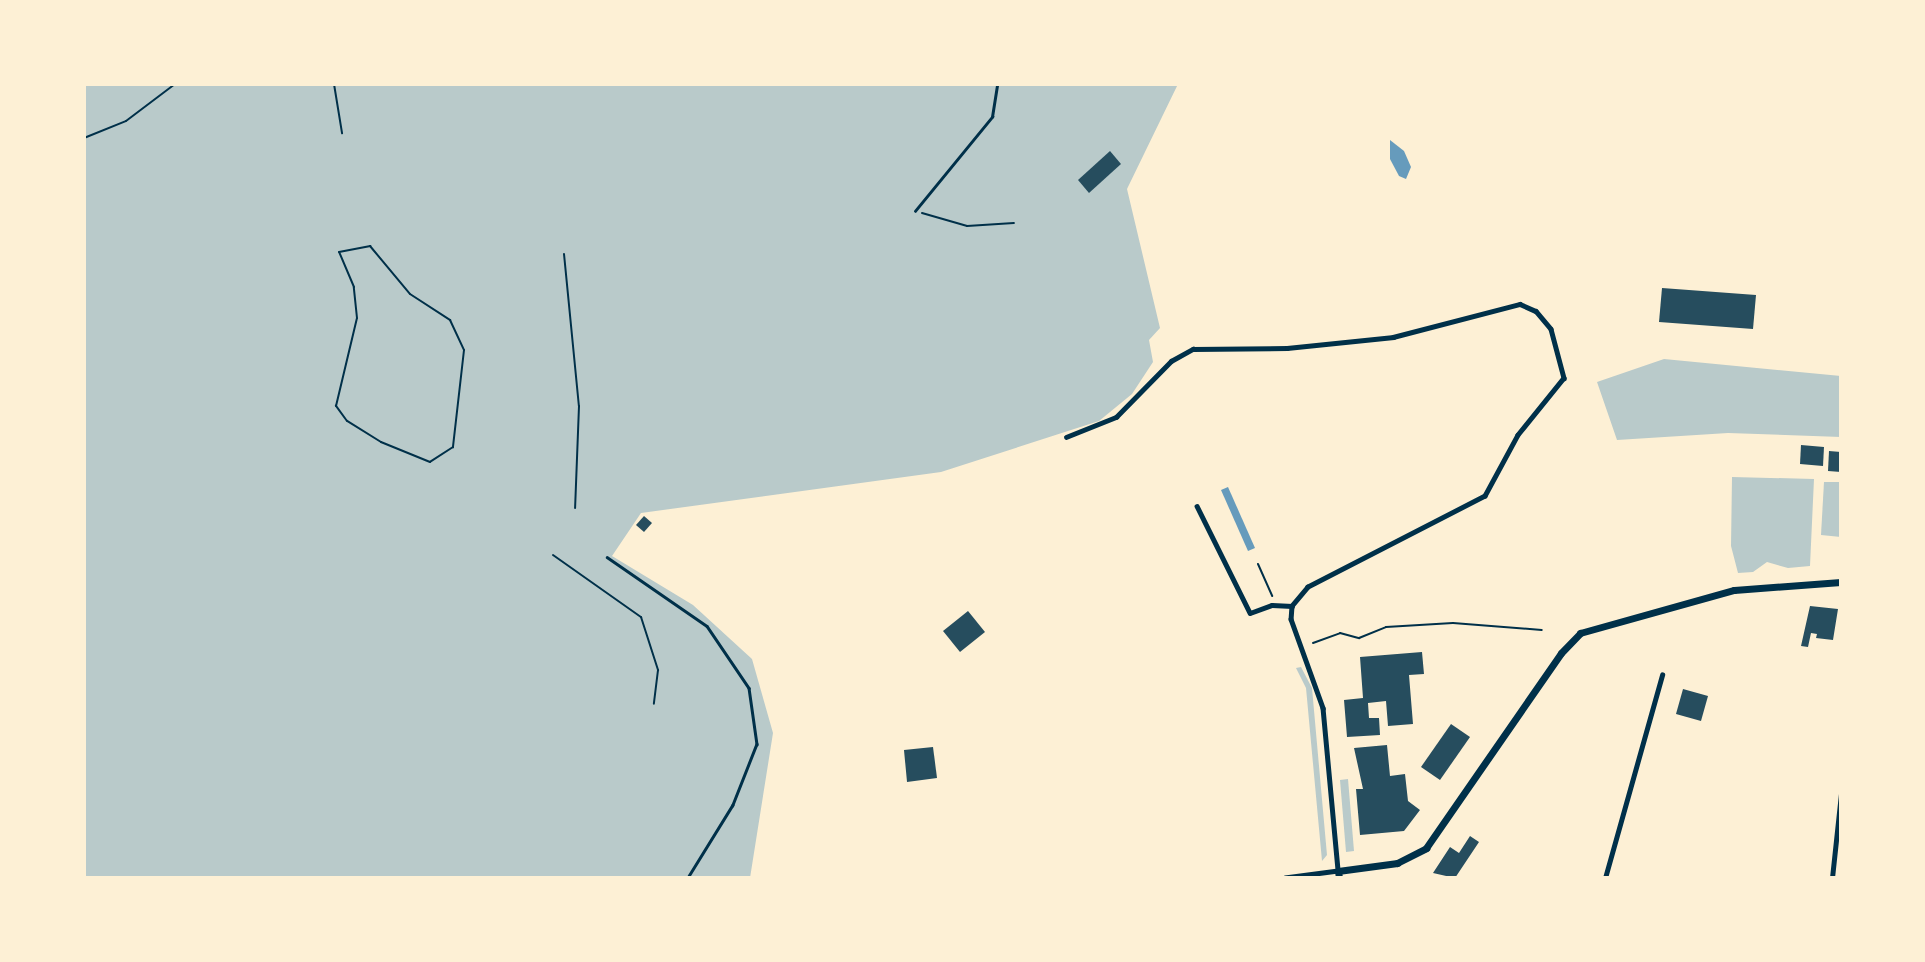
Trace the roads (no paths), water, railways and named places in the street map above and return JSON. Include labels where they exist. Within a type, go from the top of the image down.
[{"type":"main road","points":[[1338,874],[1397,863],[1426,848],[1568,643],[1596,626],[1734,590],[1841,582]]},
{"type":"street","points":[[1066,437],[1116,417],[1171,361],[1193,349],[1287,348],[1393,337],[1520,304],[1536,311],[1550,329],[1564,378],[1518,435],[1485,496],[1308,587],[1292,606],[1291,619],[1323,708],[1338,874],[1285,878]]},
{"type":"street","points":[[1197,506],[1251,613],[1272,605],[1292,606]]},
{"type":"street","points":[[1605,878],[1662,676]]},
{"type":"street","points":[[1832,878],[1841,794]]},
{"type":"lane","points":[[915,211],[992,117],[997,84]]},
{"type":"lane","points":[[607,557],[707,626],[749,688],[757,744],[733,806],[688,878]]},
{"type":"water","points":[[1390,140],[1404,151],[1411,167],[1406,179],[1399,176],[1390,159]]},
{"type":"water","points":[[1228,487],[1255,548],[1248,551],[1221,490]]}]
